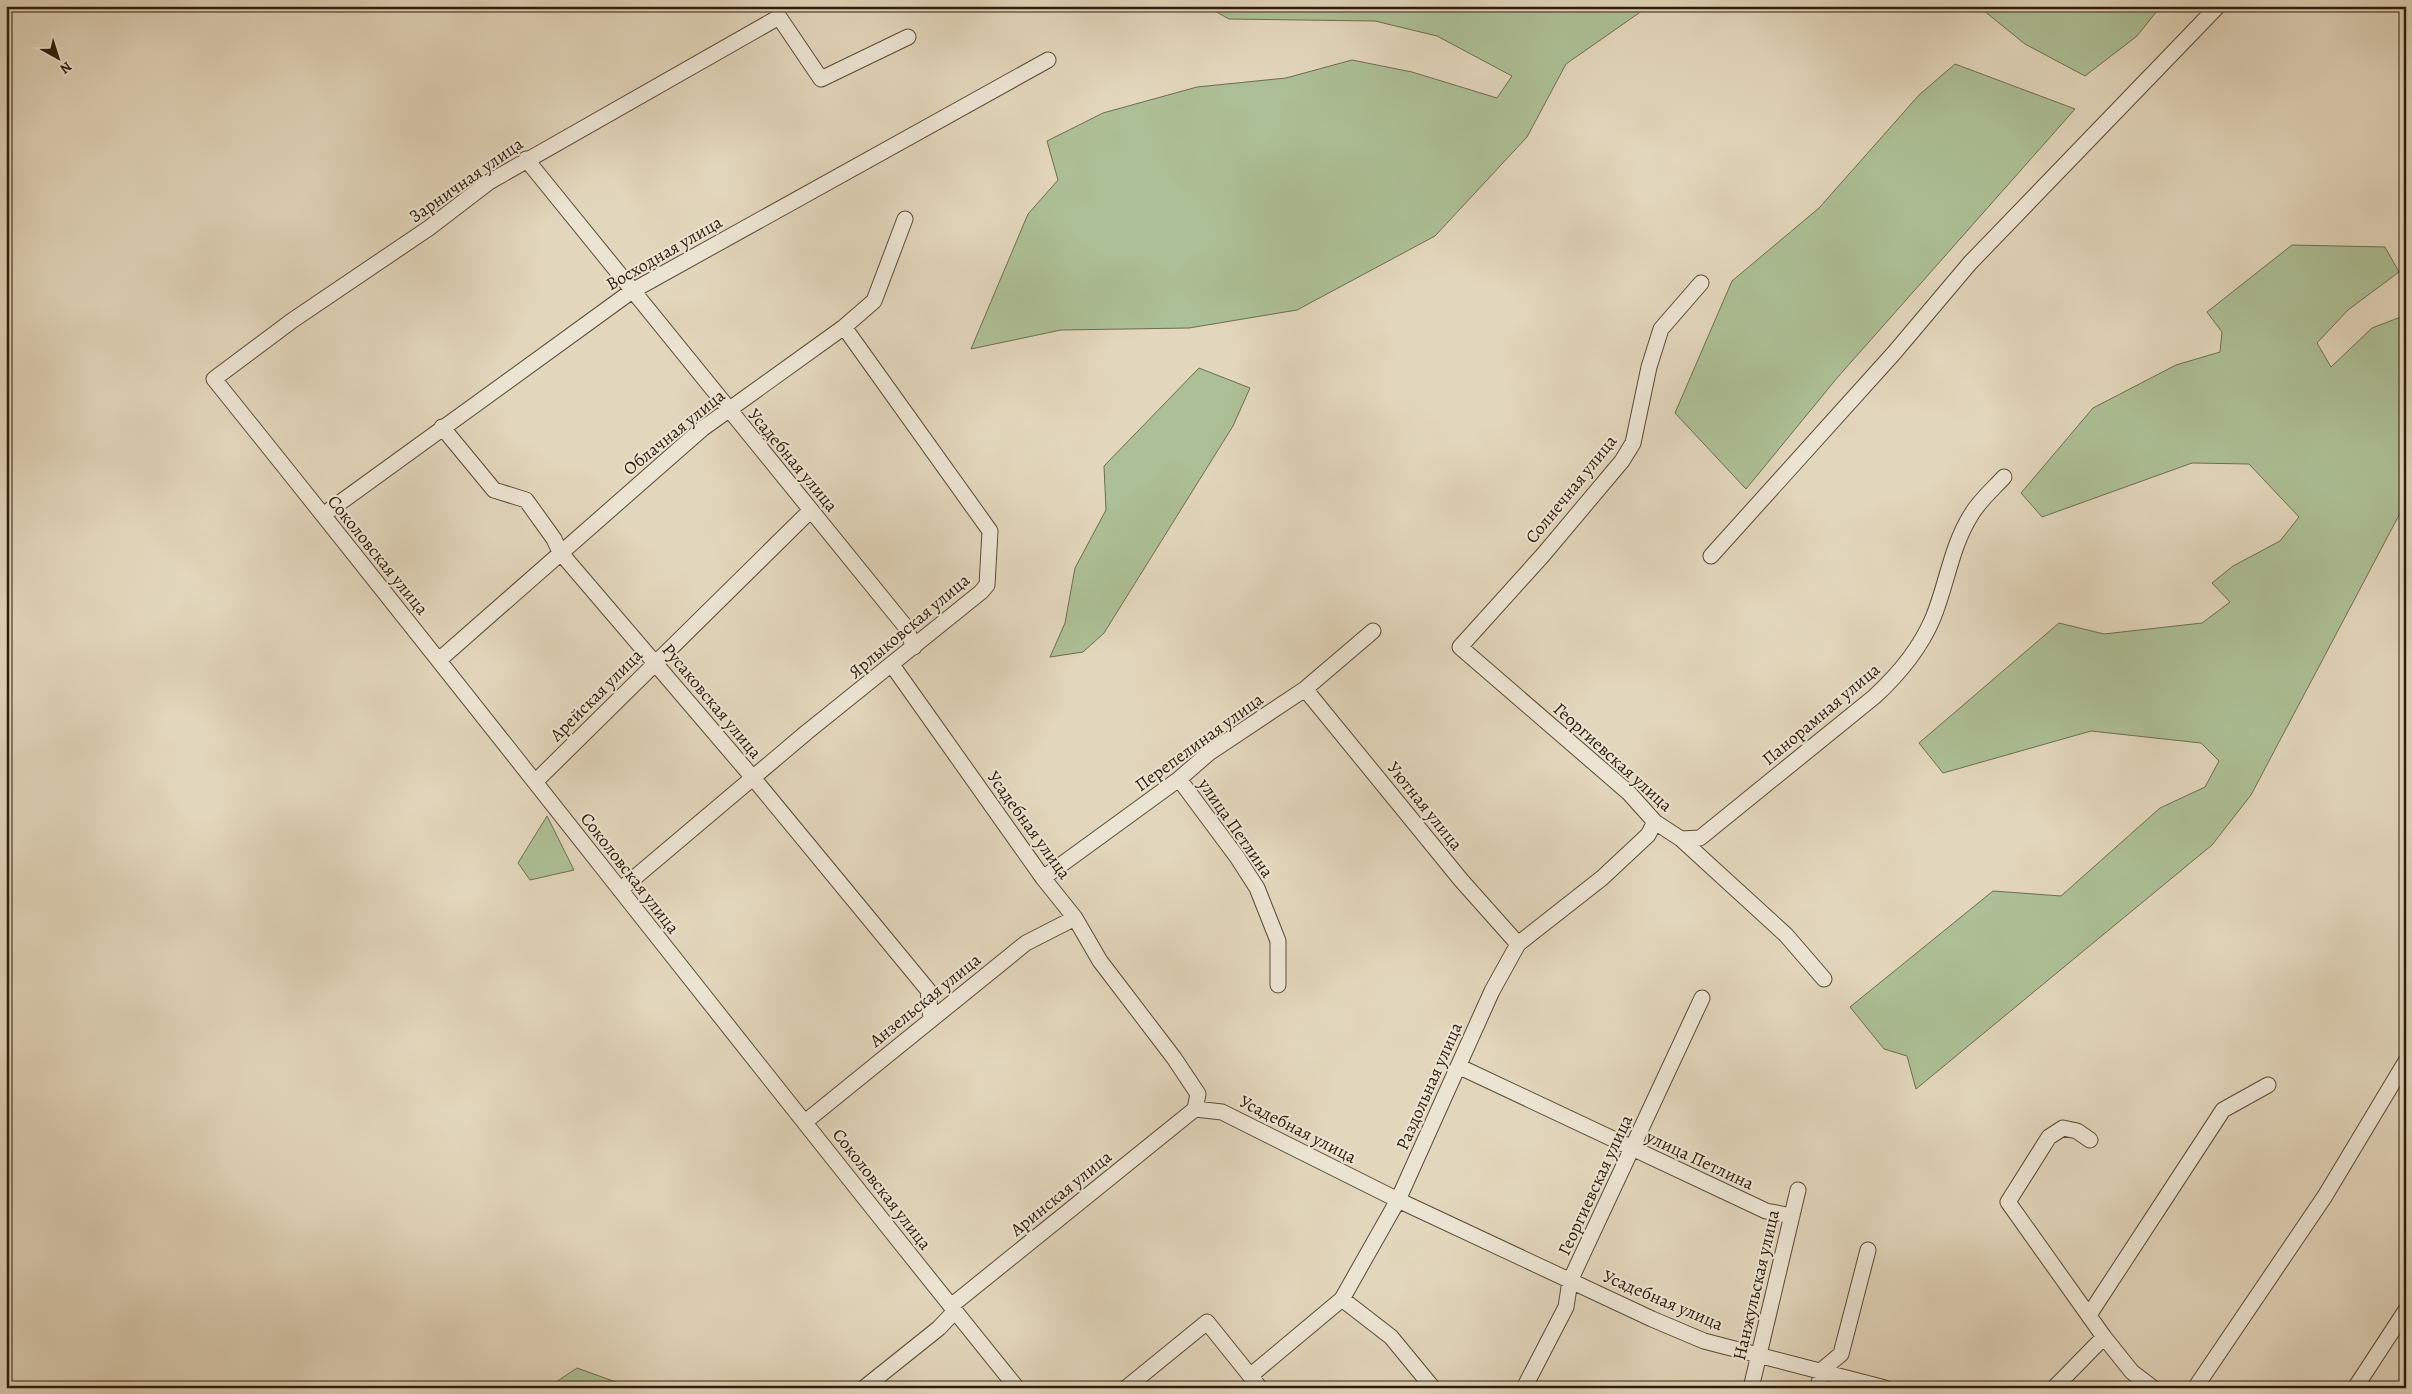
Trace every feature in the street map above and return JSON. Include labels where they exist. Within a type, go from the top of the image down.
[{"type":"street","points":[[1711,556],[1894,353],[1970,263],[2218,6]]},
{"type":"street","name":"Зарничная улица","points":[[214,379],[293,320],[429,228],[489,182],[526,159],[779,17],[821,79],[908,37]]},
{"type":"street","name":"Восходная улица","points":[[323,516],[442,427],[632,291],[1048,60]]},
{"type":"street","name":"Усадебная улица","points":[[526,159],[729,412],[905,626],[914,647]]},
{"type":"street","name":"Облачная улица","points":[[440,660],[560,552],[702,430],[844,327],[874,302],[905,219]]},
{"type":"street","name":"Солнечная улица","points":[[1460,647],[1543,555],[1622,461],[1633,443],[1649,367],[1661,329],[1701,284]]},
{"type":"street","name":"Ярлыковская улица","points":[[620,890],[754,779],[807,732],[892,665],[987,585],[990,531],[844,327]]},
{"type":"street","name":"Соколовская улица","points":[[214,379],[440,660],[620,890],[1017,1388]]},
{"type":"street","name":"Русаковская улица","points":[[442,427],[494,490],[526,500],[554,539],[560,552],[754,779],[928,990],[931,1019]]},
{"type":"street","name":"Панорамная улица","points":[[1681,839],[1700,838],[1874,698],[1896,677],[1913,654],[1933,618],[1950,559],[1971,514],[2004,477]]},
{"type":"street","name":"Арейская улица","points":[[536,781],[811,510]]},
{"type":"street","name":"Перепелиная улица","points":[[1043,878],[1179,780],[1209,753],[1305,689],[1373,631]]},
{"type":"street","name":"Георгиевская улица","points":[[1460,647],[1629,794],[1655,822],[1681,839],[1786,935],[1824,979]]},
{"type":"street","name":"Усадебная улица","points":[[892,665],[1043,878],[1075,918],[1100,961],[1174,1058],[1198,1094],[1195,1109],[1222,1112],[1398,1200],[1570,1281],[1704,1340],[1885,1388]]},
{"type":"street","name":"Уютная улица","points":[[1305,689],[1461,880],[1518,944]]},
{"type":"street","name":"улица Петлина","points":[[1179,780],[1237,857],[1257,888],[1278,941],[1278,985]]},
{"type":"street","name":"Раздольная улица","points":[[1255,1382],[1342,1299],[1398,1200],[1460,1067],[1492,991],[1518,944],[1602,878],[1648,835],[1655,822]]},
{"type":"street","name":"Анзельская улица","points":[[805,1122],[1026,943],[1075,918]]},
{"type":"street","name":"Георгиевская улица","points":[[1524,1388],[1566,1307],[1570,1281],[1702,998]]},
{"type":"street","points":[[2195,1388],[2324,1196],[2406,1061]]},
{"type":"street","name":"улица Петлина","points":[[1460,1067],[1766,1211],[1792,1216]]},
{"type":"street","points":[[2089,1315],[2223,1110],[2268,1086]]},
{"type":"street","name":"Аринская улица","points":[[864,1388],[938,1328],[953,1308],[1195,1109]]},
{"type":"street","points":[[2090,1140],[2077,1131],[2063,1128],[2049,1137],[2008,1202],[2104,1338],[2132,1372],[2153,1388]]},
{"type":"street","name":"Нанжульская улица","points":[[1751,1388],[1798,1190]]},
{"type":"street","points":[[1818,1388],[1822,1370],[1841,1354],[1868,1250]]},
{"type":"street","points":[[1342,1299],[1391,1337],[1433,1388]]},
{"type":"street","points":[[2355,1388],[2406,1310]]},
{"type":"street","points":[[1126,1388],[1207,1322],[1255,1382]]},
{"type":"street","points":[[2054,1388],[2104,1338]]},
{"type":"green space","points":[[1206,6],[1649,6],[1566,64],[1527,137],[1435,236],[1297,310],[1189,328],[1061,330],[971,349],[1028,214],[1058,180],[1047,141],[1103,113],[1197,87],[1286,78],[1352,60],[1412,72],[1497,98],[1512,76],[1437,36],[1375,21],[1229,19]]},
{"type":"green space","points":[[1978,6],[2161,6],[2137,36],[2085,76],[2025,44]]},
{"type":"green space","points":[[1955,64],[2075,109],[1837,378],[1746,489],[1675,413],[1732,281],[1819,208],[1919,95]]},
{"type":"green space","points":[[2292,245],[2385,247],[2399,272],[2348,310],[2317,343],[2331,367],[2372,328],[2406,315],[2406,502],[2251,795],[2212,845],[1916,1089],[1907,1056],[1884,1049],[1850,1007],[1993,891],[2061,896],[2160,808],[2205,787],[2219,761],[2201,743],[2091,731],[1943,773],[1919,743],[2059,623],[2104,634],[2202,623],[2230,602],[2212,583],[2233,566],[2280,541],[2299,517],[2249,464],[2192,463],[2042,517],[2021,493],[2093,408],[2176,365],[2220,352],[2222,332],[2207,312]]},
{"type":"green space","points":[[1199,368],[1250,388],[1233,426],[1104,633],[1083,652],[1050,657],[1065,623],[1075,568],[1106,510],[1104,466]]},
{"type":"green space","points":[[547,816],[574,870],[530,880],[518,863]]},
{"type":"green space","points":[[577,1368],[627,1386],[627,1388],[547,1388]]}]
